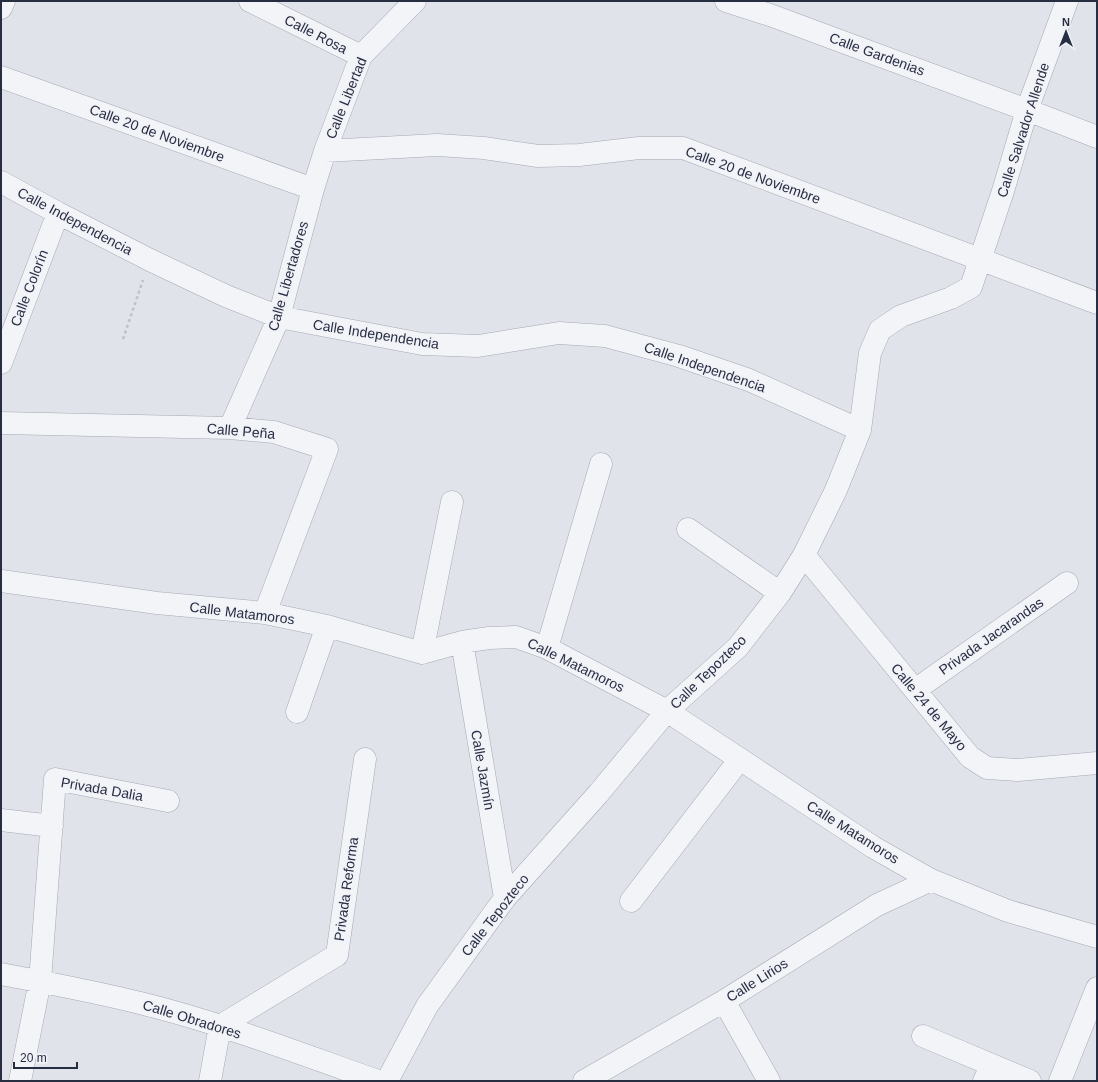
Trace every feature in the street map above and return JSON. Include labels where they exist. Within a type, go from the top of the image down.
[{"type":"street","points":[[1,8],[4,1]]},
{"type":"street","name":"Calle Rosa","points":[[250,1],[361,56]]},
{"type":"street","name":"Calle Libertad","points":[[313,189],[325,151],[361,56],[415,1]]},
{"type":"street","name":"Calle Gardenias","points":[[726,1],[770,15],[1097,137]]},
{"type":"street","name":"Calle Salvador Allende","points":[[980,259],[1003,191],[1026,110],[1067,1]]},
{"type":"street","name":"Calle 20 de Noviembre","points":[[1,77],[313,189]]},
{"type":"street","name":"Calle 20 de Noviembre","points":[[325,151],[437,145],[484,148],[538,156],[579,155],[639,148],[683,148],[1097,303]]},
{"type":"street","name":"Calle Independencia","points":[[1,182],[150,260],[226,296],[280,317],[422,344],[478,346],[559,333],[605,336],[679,356],[749,380],[860,430]]},
{"type":"street","name":"Calle Libertadores","points":[[230,428],[280,317],[313,189]]},
{"type":"street","name":"Calle Colorín","points":[[1,363],[58,213]]},
{"type":"street","name":"Calle Tepozteco","points":[[387,1081],[427,1006],[505,898],[598,794],[667,711],[738,647],[780,593],[804,555],[836,490],[860,430],[870,354],[880,330],[901,316],[951,298],[970,287],[980,259]]},
{"type":"street","name":"Calle Peña","points":[[1,423],[230,428],[274,432],[327,449],[265,613]]},
{"type":"street","points":[[547,648],[601,464]]},
{"type":"street","points":[[422,653],[452,502]]},
{"type":"street","points":[[688,529],[780,593]]},
{"type":"street","name":"Calle 24 de Mayo","points":[[804,555],[970,757],[987,768],[1018,770],[1097,763]]},
{"type":"street","name":"Calle Matamoros","points":[[1,581],[157,603],[265,613],[327,626],[422,653],[462,642],[489,638],[516,637],[547,648],[667,711],[873,847],[931,880],[1008,911],[1097,937]]},
{"type":"street","name":"Privada Jacarandas","points":[[914,690],[1067,583]]},
{"type":"street","points":[[297,712],[327,626]]},
{"type":"street","name":"Calle Jazmín","points":[[462,642],[505,898]]},
{"type":"street","name":"Privada Reforma","points":[[220,1026],[337,954],[365,759]]},
{"type":"street","points":[[631,900],[740,759]]},
{"type":"street","name":"Privada Dalia","points":[[52,826],[55,779],[168,801]]},
{"type":"street","points":[[1,820],[52,826],[40,981],[20,1081]]},
{"type":"street","name":"Calle Lirios","points":[[584,1081],[724,1001],[877,905],[931,880]]},
{"type":"street","name":"Calle Obradores","points":[[1,974],[144,1004],[220,1026],[378,1081]]},
{"type":"street","points":[[1060,1081],[1097,988]]},
{"type":"street","points":[[724,1001],[769,1081]]},
{"type":"street","points":[[210,1081],[220,1026]]},
{"type":"street","points":[[924,1036],[988,1073],[1030,1081]]},
{"type":"path","points":[[123,339],[150,260]]}]
